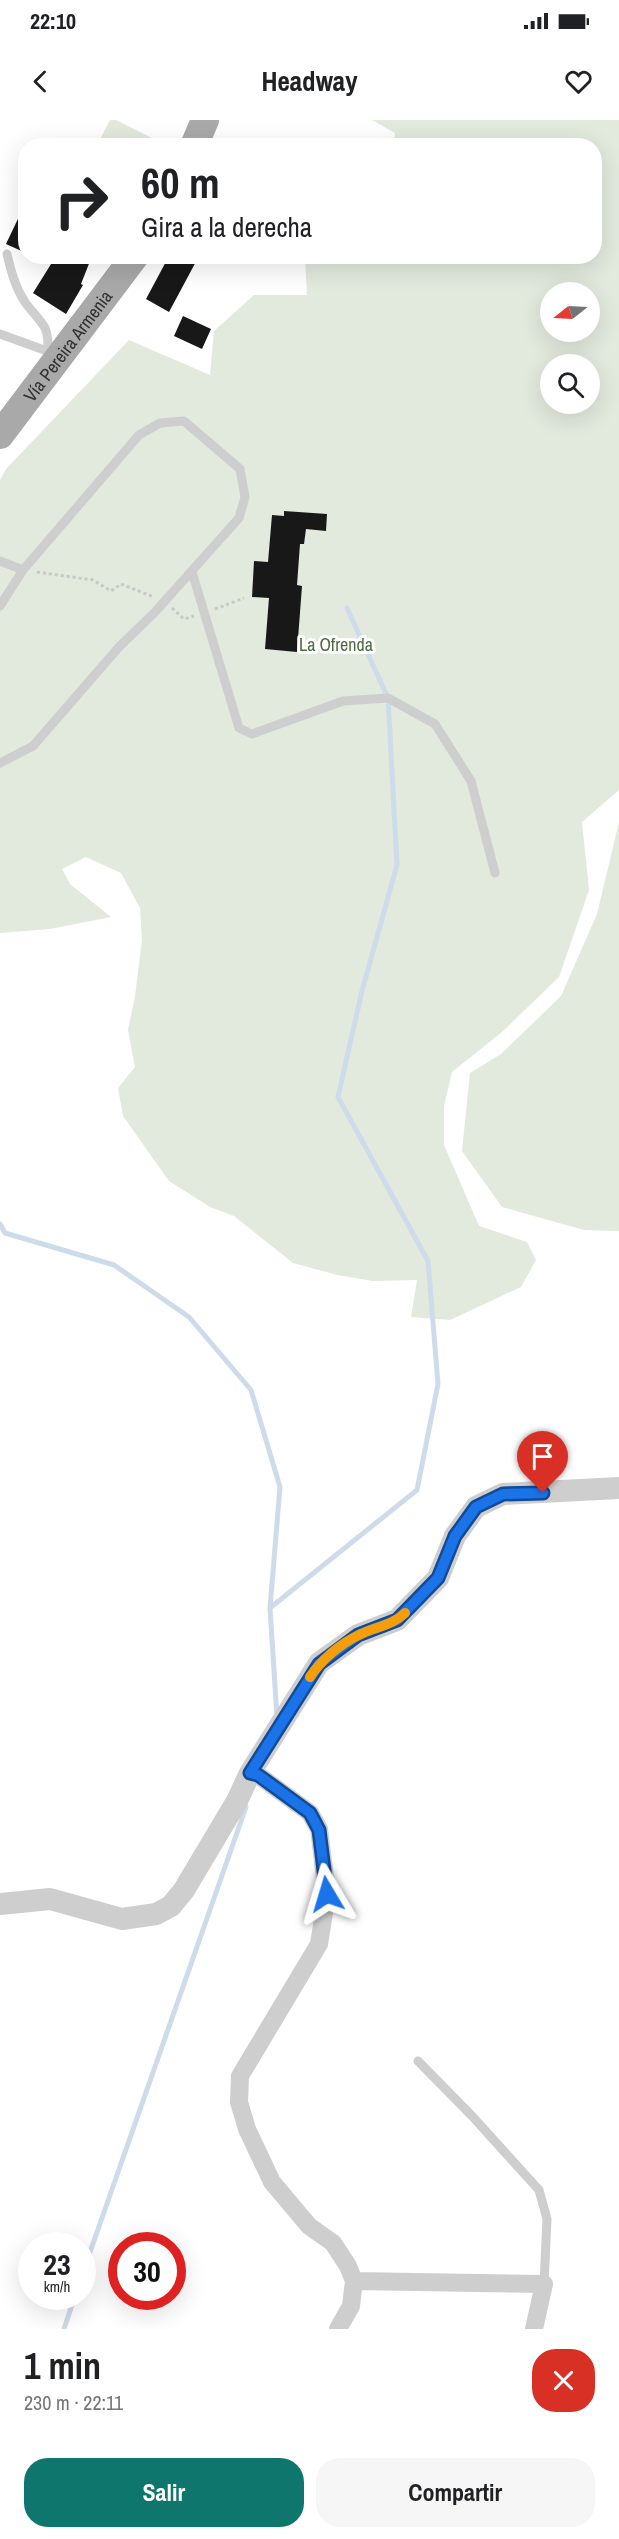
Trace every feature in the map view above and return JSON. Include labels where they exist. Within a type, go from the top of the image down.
[{"type":"main road","points":[[197,138],[205,120]]},
{"type":"main road","name":"Vía Pereira Armenia","points":[[0,435],[50,358],[128,264]]},
{"type":"street","points":[[0,1904],[50,1899],[122,1919],[156,1914],[171,1906],[184,1890],[237,1801],[250,1773],[319,1664],[358,1635],[397,1620],[438,1578],[455,1536],[476,1507],[503,1494],[619,1488]]},
{"type":"street","points":[[250,1773],[258,1775],[310,1813],[319,1830],[327,1894],[319,1944],[240,2076],[239,2102],[247,2129],[272,2182],[309,2226],[333,2243],[348,2266],[354,2282],[351,2306],[338,2329]]},
{"type":"street","points":[[354,2282],[544,2284],[534,2329]]},
{"type":"lane","points":[[7,254],[14,282],[44,327],[50,358]]},
{"type":"lane","points":[[0,334],[50,358]]},
{"type":"lane","points":[[0,606],[23,570],[75,513],[139,435],[160,423],[184,422],[240,469],[245,497],[239,518],[192,572],[119,647],[33,747],[0,763]]},
{"type":"lane","points":[[0,561],[23,570]]},
{"type":"lane","points":[[192,572],[239,728],[252,734],[344,702],[388,698],[435,724],[471,781],[495,873]]},
{"type":"lane","points":[[418,2061],[473,2117],[539,2190],[548,2218],[544,2284]]},
{"type":"path","points":[[23,570],[93,580],[111,591],[121,584],[163,601],[184,619],[244,598]]},
{"type":"green space","points":[[110,120],[116,120],[152,138],[101,138]]},
{"type":"green space","name":"La Ofrenda","points":[[372,120],[619,120],[619,790],[582,822],[589,890],[559,977],[502,1032],[452,1072],[444,1106],[444,1145],[479,1226],[527,1242],[536,1260],[521,1287],[450,1320],[411,1317],[417,1280],[373,1281],[337,1275],[293,1263],[234,1216],[210,1207],[169,1181],[123,1116],[118,1088],[135,1067],[128,1030],[142,940],[140,908],[121,873],[86,857],[62,869],[70,884],[111,917],[50,929],[0,933],[0,480],[6,469],[129,340],[210,375],[214,331],[254,295],[307,295],[305,264],[602,264],[602,138],[395,138],[395,133]]},
{"type":"green space","points":[[619,822],[619,1231],[584,1230],[502,1207],[462,1151],[470,1073],[501,1054],[561,996],[597,914]]},
{"type":"building","points":[[18,219],[18,249],[6,244]]},
{"type":"building","points":[[51,264],[89,264],[81,284],[83,285],[66,314],[33,293]]},
{"type":"building","points":[[165,264],[195,264],[169,312],[146,299]]},
{"type":"building","points":[[183,316],[211,329],[202,349],[174,336]]},
{"type":"building","points":[[284,511],[327,514],[326,531],[306,529],[304,544],[300,544],[297,585],[302,586],[297,652],[265,649],[269,598],[252,597],[254,561],[268,562],[272,515],[284,516]]},
{"type":"waterway","points":[[270,1608],[417,1490],[438,1384],[428,1261],[338,1097],[362,991],[397,865],[388,698],[347,608]]},
{"type":"waterway","points":[[0,1224],[5,1233],[114,1265],[189,1317],[251,1390],[280,1487],[270,1608],[277,1717]]},
{"type":"waterway","points":[[96,2235],[246,1807]]},
{"type":"waterway","points":[[64,2329],[70,2310]]},
{"type":"slow traffic","points":[[310,1677],[319,1664],[358,1635],[397,1620],[405,1613]]},
{"type":"route","points":[[327,1894],[319,1830],[310,1813],[258,1775],[250,1773],[319,1664],[358,1635],[397,1620],[438,1578],[455,1536],[476,1507],[503,1494],[543,1493]]}]
